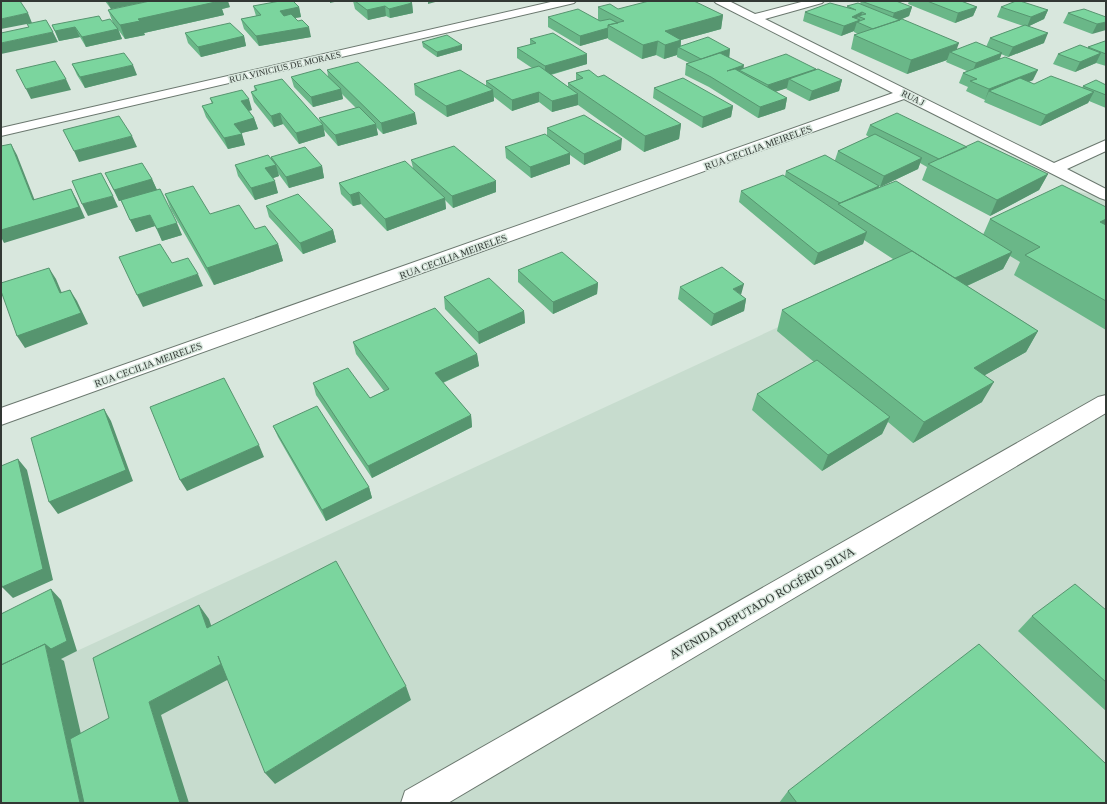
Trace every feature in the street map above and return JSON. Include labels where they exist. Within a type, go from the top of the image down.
[{"type":"street","name":"RUA VINICIUS DE MORAES","points":[[1,132],[570,1]]},
{"type":"street","name":"RUA J","points":[[720,1],[1106,195]]},
{"type":"street","points":[[754,18],[818,1]]},
{"type":"street","name":"RUA CECILIA MEIRELES","points":[[1,417],[905,94]]},
{"type":"street","points":[[1054,169],[1106,145]]},
{"type":"street","name":"AVENIDA DEPUTADO ROGÉRIO SILVA","points":[[417,803],[1106,403]]},
{"type":"shaded area","points":[[1073,191],[1106,197],[1106,803],[1,803],[1,686]]},
{"type":"building","points":[[1,1],[20,1],[28,13],[1,19]]},
{"type":"building","points":[[150,1],[220,1],[138,19],[140,21],[120,25],[108,10]]},
{"type":"building","points":[[280,1],[293,1],[299,7],[280,11],[284,16],[291,14],[298,21],[302,20],[309,27],[256,36],[241,19],[261,15],[253,6]]},
{"type":"building","points":[[355,1],[409,1],[412,3],[389,9],[385,6],[367,10]]},
{"type":"building","points":[[649,1],[694,1],[723,15],[665,31],[681,40],[665,45],[658,41],[643,45],[608,25],[624,21],[598,7],[610,4],[618,9]]},
{"type":"building","points":[[861,1],[896,1],[912,7],[894,13]]},
{"type":"building","points":[[927,1],[961,1],[977,7],[958,13]]},
{"type":"building","points":[[1016,1],[1048,10],[1031,17],[1001,7]]},
{"type":"building","points":[[830,3],[856,10],[847,6],[858,3],[900,20],[873,29],[857,22],[865,19],[858,16],[866,14],[862,12],[852,17],[860,20],[844,26],[805,12]]},
{"type":"building","points":[[578,9],[600,21],[610,19],[618,23],[608,25],[608,28],[580,36],[548,17]]},
{"type":"building","points":[[1084,9],[1106,17],[1106,22],[1097,24],[1068,13]]},
{"type":"building","points":[[99,16],[102,21],[110,19],[118,29],[82,37],[75,27],[55,31],[52,25]]},
{"type":"building","points":[[902,19],[959,43],[911,60],[854,35]]},
{"type":"building","points":[[46,20],[53,32],[1,43],[1,33],[29,27],[27,24]]},
{"type":"building","points":[[230,23],[244,36],[198,47],[185,33]]},
{"type":"building","points":[[1025,25],[1048,33],[1013,47],[990,38]]},
{"type":"building","points":[[553,33],[587,54],[545,66],[517,48],[536,43],[530,39]]},
{"type":"building","points":[[447,35],[462,45],[437,52],[422,42]]},
{"type":"building","points":[[708,37],[730,49],[701,59],[678,47]]},
{"type":"building","points":[[1105,41],[1106,54],[1088,47]]},
{"type":"building","points":[[976,42],[1002,53],[976,63],[950,52]]},
{"type":"building","points":[[1080,45],[1101,53],[1080,62],[1058,54]]},
{"type":"building","points":[[124,53],[133,65],[80,77],[72,64]]},
{"type":"building","points":[[720,53],[744,65],[727,71],[735,69],[787,98],[760,107],[711,77],[686,64]]},
{"type":"building","points":[[786,54],[816,69],[768,85],[739,70]]},
{"type":"building","points":[[1005,57],[1038,70],[989,89],[970,81],[977,79],[963,73]]},
{"type":"building","points":[[55,61],[66,79],[26,89],[16,70]]},
{"type":"building","points":[[358,62],[415,113],[381,123],[327,70]]},
{"type":"building","points":[[539,66],[578,94],[552,101],[539,92],[512,100],[486,81]]},
{"type":"building","points":[[320,69],[341,89],[311,97],[291,77]]},
{"type":"building","points":[[818,69],[842,80],[812,91],[789,79]]},
{"type":"building","points":[[460,70],[493,90],[446,106],[414,84]]},
{"type":"building","points":[[589,70],[598,77],[604,75],[681,124],[645,136],[568,83],[583,78],[576,73]]},
{"type":"building","points":[[1051,76],[1094,92],[1046,115],[989,91],[1020,78],[1034,84]]},
{"type":"building","points":[[683,78],[733,106],[703,117],[654,88]]},
{"type":"building","points":[[282,79],[323,125],[296,133],[280,113],[271,116],[251,92],[257,90],[254,86]]},
{"type":"building","points":[[1096,80],[1106,85],[1106,95],[1083,86]]},
{"type":"building","points":[[242,90],[249,99],[241,101],[254,118],[234,124],[242,134],[224,138],[202,106],[213,103],[210,98]]},
{"type":"building","points":[[359,107],[376,124],[335,135],[319,118]]},
{"type":"building","points":[[897,113],[967,147],[939,159],[870,125]]},
{"type":"building","points":[[584,115],[622,139],[584,154],[547,128]]},
{"type":"building","points":[[119,116],[132,136],[74,151],[63,130]]},
{"type":"building","points":[[545,134],[570,153],[530,167],[505,147]]},
{"type":"building","points":[[875,134],[922,158],[884,176],[838,151]]},
{"type":"building","points":[[978,141],[1048,174],[997,200],[928,164]]},
{"type":"building","points":[[11,144],[33,200],[71,189],[79,207],[1,230],[1,146]]},
{"type":"building","points":[[454,146],[496,181],[452,196],[411,160]]},
{"type":"building","points":[[305,147],[322,166],[286,177],[271,157]]},
{"type":"building","points":[[268,155],[276,165],[265,168],[275,181],[251,188],[235,165]]},
{"type":"building","points":[[825,155],[879,186],[840,203],[786,171]]},
{"type":"building","points":[[405,161],[445,198],[385,219],[359,192],[350,195],[339,183]]},
{"type":"building","points":[[142,163],[152,179],[114,190],[105,173]]},
{"type":"building","points":[[101,173],[113,196],[82,204],[72,181]]},
{"type":"building","points":[[783,175],[867,232],[818,253],[741,191]]},
{"type":"building","points":[[896,181],[1012,252],[955,278],[838,204]]},
{"type":"building","points":[[1062,185],[1106,207],[1106,219],[1100,222],[1106,225],[1106,301],[1025,255],[1040,247],[990,219]]},
{"type":"building","points":[[193,186],[210,214],[239,205],[255,229],[265,226],[278,244],[207,268],[165,194]]},
{"type":"building","points":[[160,189],[177,223],[157,229],[150,215],[130,220],[121,200]]},
{"type":"building","points":[[298,194],[333,230],[300,243],[266,206]]},
{"type":"building","points":[[160,244],[172,263],[188,258],[198,274],[137,295],[119,257]]},
{"type":"building","points":[[912,251],[1038,331],[974,368],[994,382],[924,422],[782,310]]},
{"type":"building","points":[[562,252],[598,283],[553,302],[518,270]]},
{"type":"building","points":[[722,267],[744,284],[733,289],[746,299],[714,314],[680,287]]},
{"type":"building","points":[[49,268],[60,293],[70,290],[81,313],[17,336],[1,291],[1,283]]},
{"type":"building","points":[[489,278],[524,311],[478,332],[444,297]]},
{"type":"building","points":[[435,308],[477,354],[435,373],[471,415],[368,466],[313,383],[348,368],[370,398],[389,389],[353,342]]},
{"type":"building","points":[[817,360],[890,417],[828,455],[757,394]]},
{"type":"building","points":[[224,378],[259,445],[180,480],[150,407]]},
{"type":"building","points":[[317,406],[369,487],[322,510],[273,426]]},
{"type":"building","points":[[104,409],[126,470],[49,502],[31,438]]},
{"type":"building","points":[[18,459],[43,569],[2,587],[1,466]]},
{"type":"building","points":[[336,561],[406,686],[265,773],[218,656],[221,664],[149,702],[180,803],[84,803],[70,739],[109,718],[93,658],[199,605],[207,628]]},
{"type":"building","points":[[1075,584],[1106,610],[1106,682],[1032,616]]},
{"type":"building","points":[[51,589],[67,641],[51,649],[45,644],[1,665],[1,614]]},
{"type":"building","points":[[45,644],[80,803],[1,803],[1,665]]},
{"type":"building","points":[[979,644],[1106,764],[1106,803],[797,803],[788,791]]}]
